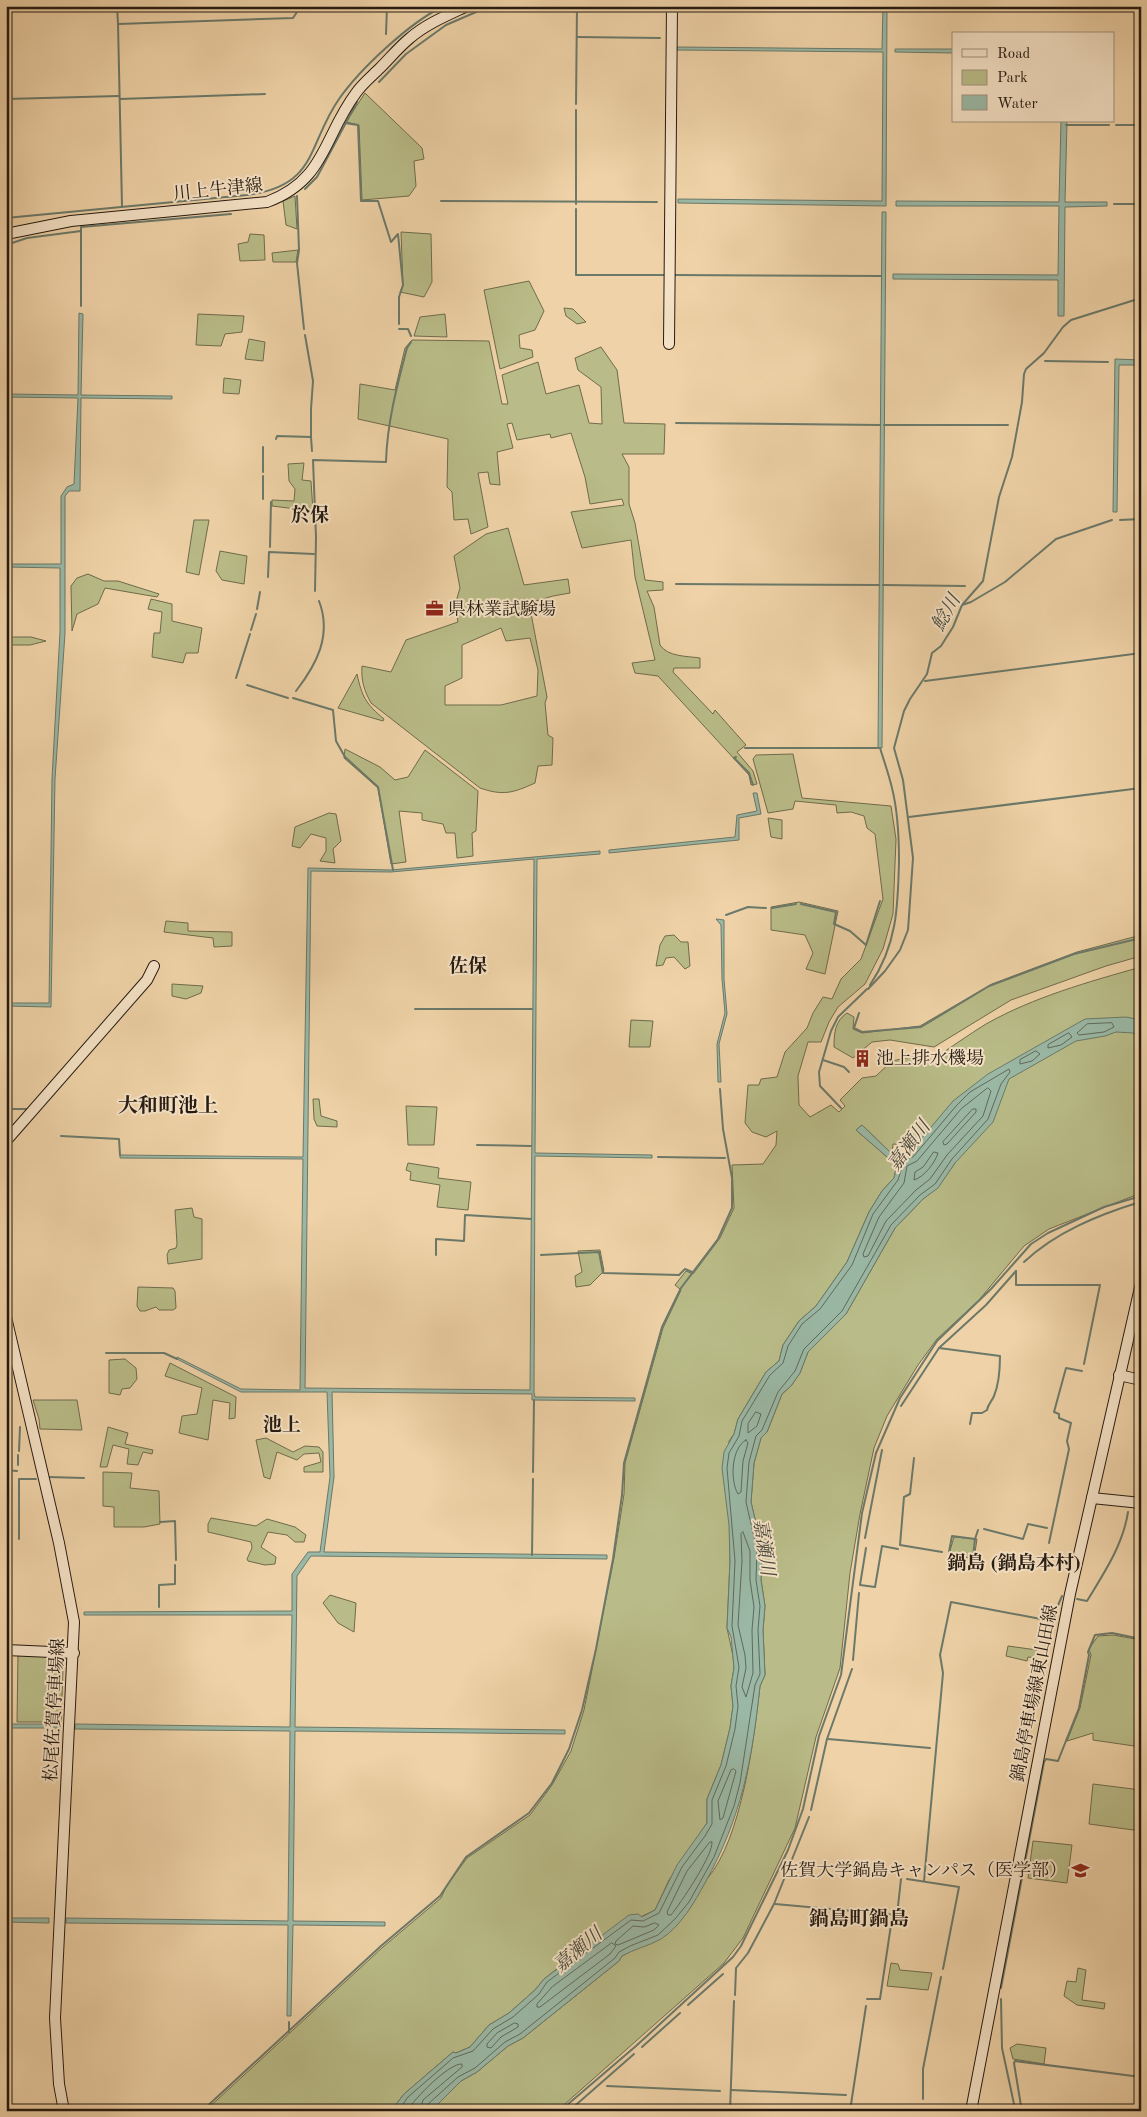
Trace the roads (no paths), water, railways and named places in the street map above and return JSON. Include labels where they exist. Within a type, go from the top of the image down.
[{"type":"main road","name":"川上牛津線","points":[[6,234],[45,224],[267,202],[284,196],[307,178],[318,164],[344,110],[357,91],[411,37],[467,6]]},
{"type":"main road","points":[[669,344],[672,6]]},
{"type":"main road","points":[[6,1140],[147,980],[154,966]]},
{"type":"main road","name":"鍋島停車場線東山田線","points":[[973,2110],[1020,1847],[1070,1594],[1141,1284]]},
{"type":"main road","name":"松尾佐賀停車場線","points":[[6,1317],[69,1590],[74,1622],[74,1654],[55,2018],[59,2084],[64,2111]]},
{"type":"main road","points":[[1119,1375],[1141,1380]]},
{"type":"main road","points":[[1092,1498],[1141,1504]]},
{"type":"main road","points":[[6,1650],[74,1654]]},
{"type":"water","points":[[883,6],[887,6],[886,206],[678,203],[678,199],[882,201],[883,52],[677,50],[677,47],[882,49]]},
{"type":"water","points":[[895,49],[952,49],[952,53],[895,52]]},
{"type":"water","points":[[1061,122],[1067,122],[1065,202],[1107,202],[1107,206],[1065,207],[1064,316],[1058,316],[1058,280],[893,279],[893,274],[1058,275],[1059,206],[896,206],[896,201],[1059,202]]},
{"type":"water","points":[[882,212],[886,212],[882,748],[878,748]]},
{"type":"water","points":[[79,313],[83,314],[81,395],[172,396],[172,399],[81,398],[80,491],[69,491],[65,496],[65,633],[55,779],[51,1007],[6,1006],[6,1003],[49,1003],[52,779],[60,632],[60,568],[6,567],[6,564],[61,564],[61,496],[67,487],[74,484],[78,398],[6,397],[6,394],[78,395]]},
{"type":"water","points":[[1115,359],[1141,360],[1141,365],[1119,365],[1117,512],[1113,512]]},
{"type":"water","points":[[753,793],[757,793],[761,814],[739,818],[739,840],[609,853],[609,850],[735,837],[737,815],[757,811]]},
{"type":"water","points":[[600,851],[600,854],[537,859],[535,1153],[652,1155],[652,1158],[535,1156],[534,1392],[535,1397],[635,1398],[635,1401],[532,1400],[532,1394],[332,1392],[334,1477],[324,1552],[607,1555],[607,1559],[311,1556],[297,1576],[295,1727],[565,1730],[565,1734],[295,1731],[293,1921],[385,1922],[385,1926],[293,1925],[291,2016],[287,2016],[288,1925],[66,1923],[66,1918],[288,1921],[290,1731],[75,1729],[75,1724],[290,1727],[292,1615],[84,1615],[84,1612],[292,1611],[292,1574],[308,1552],[320,1552],[330,1477],[327,1392],[241,1392],[177,1359],[177,1357],[241,1389],[300,1390],[303,1159],[120,1158],[120,1155],[303,1157],[308,868],[391,870]],"holes":[[[534,859],[530,1390],[305,1388],[311,871],[391,872]]]},
{"type":"water","points":[[716,919],[724,920],[724,979],[727,1014],[719,1044],[721,1082],[718,1082],[717,1044],[725,1013],[721,925]]},
{"type":"water","points":[[1126,1017],[1141,1020],[1141,1036],[1133,1033],[1116,1032],[1076,1041],[1009,1079],[993,1122],[955,1163],[938,1188],[923,1199],[895,1228],[846,1314],[808,1352],[800,1373],[791,1386],[782,1394],[767,1432],[761,1438],[754,1463],[751,1502],[762,1549],[761,1580],[765,1606],[763,1630],[765,1675],[760,1686],[749,1764],[737,1811],[718,1858],[692,1906],[668,1934],[622,1956],[619,1961],[523,2038],[508,2046],[477,2072],[461,2081],[436,2106],[427,2111],[391,2111],[404,2094],[453,2052],[456,2053],[470,2047],[489,2025],[509,2013],[535,1990],[544,1979],[629,1915],[638,1914],[642,1917],[655,1910],[677,1865],[707,1823],[707,1799],[721,1765],[733,1706],[731,1686],[734,1668],[731,1637],[727,1628],[730,1561],[729,1525],[722,1468],[724,1452],[734,1434],[738,1419],[766,1372],[779,1361],[783,1345],[799,1321],[816,1306],[847,1262],[869,1212],[882,1191],[894,1178],[896,1169],[894,1163],[856,1130],[862,1125],[892,1154],[909,1153],[953,1101],[988,1074],[1085,1019]]},
{"type":"water","points":[[6,1724],[60,1724],[60,1728],[6,1728]]},
{"type":"water","points":[[6,1918],[49,1918],[49,1923],[6,1922]]},
{"type":"waterway","points":[[117,6],[118,24]]},
{"type":"waterway","points":[[122,206],[118,24],[293,18],[297,12],[297,6]]},
{"type":"waterway","points":[[386,34],[387,6]]},
{"type":"waterway","points":[[6,218],[247,195],[270,190],[287,183],[299,173],[308,161],[329,116],[339,99],[359,74],[401,35],[416,23],[444,6]]},
{"type":"waterway","points":[[379,82],[406,54],[446,25],[490,6]]},
{"type":"waterway","points":[[576,104],[577,6]]},
{"type":"waterway","points":[[577,37],[660,38]]},
{"type":"waterway","points":[[120,99],[265,94]]},
{"type":"waterway","points":[[6,99],[119,96]]},
{"type":"waterway","points":[[305,189],[317,177],[357,102]]},
{"type":"waterway","points":[[576,110],[576,204]]},
{"type":"waterway","points":[[345,123],[358,125],[361,201],[378,201],[391,242],[398,234],[403,285],[399,297],[399,324]]},
{"type":"waterway","points":[[1066,125],[1109,125]]},
{"type":"waterway","points":[[1116,125],[1141,125]]},
{"type":"waterway","points":[[297,196],[299,250],[297,263],[304,329]]},
{"type":"waterway","points":[[441,201],[657,202]]},
{"type":"waterway","points":[[1114,204],[1141,204]]},
{"type":"waterway","points":[[576,209],[576,275],[664,275]]},
{"type":"waterway","points":[[81,306],[81,227],[231,214]]},
{"type":"waterway","points":[[6,245],[27,238],[81,231]]},
{"type":"waterway","points":[[674,275],[881,276]]},
{"type":"waterway","name":"鯰川","points":[[868,989],[885,971],[900,950],[908,930],[913,858],[903,780],[894,748],[904,711],[927,674],[932,653],[941,646],[953,627],[962,605],[983,581],[999,497],[1012,457],[1022,402],[1024,374],[1026,369],[1044,353],[1063,327],[1071,320],[1141,298]]},
{"type":"waterway","points":[[399,329],[408,329],[411,336]]},
{"type":"waterway","points":[[276,439],[277,436],[311,437],[313,381],[305,335]]},
{"type":"waterway","points":[[315,591],[316,537],[313,460],[386,462],[388,433],[393,405],[407,348],[411,342]]},
{"type":"waterway","points":[[1045,361],[1108,362]]},
{"type":"waterway","points":[[676,423],[880,425]]},
{"type":"waterway","points":[[884,425],[1008,425]]},
{"type":"waterway","points":[[311,437],[312,451]]},
{"type":"waterway","points":[[263,447],[263,472]]},
{"type":"waterway","points":[[263,476],[263,499]]},
{"type":"waterway","points":[[270,547],[271,502]]},
{"type":"waterway","points":[[1120,520],[1141,519]]},
{"type":"waterway","points":[[962,605],[971,602],[1005,582],[1056,539],[1112,520]]},
{"type":"waterway","points":[[268,577],[269,552],[314,554]]},
{"type":"waterway","points":[[676,584],[879,585]]},
{"type":"waterway","points":[[883,585],[965,586]]},
{"type":"waterway","points":[[257,609],[260,592]]},
{"type":"waterway","points":[[296,691],[304,681],[320,649],[324,626],[319,601]]},
{"type":"waterway","points":[[251,630],[256,614]]},
{"type":"waterway","points":[[236,678],[250,634]]},
{"type":"waterway","points":[[925,681],[1141,653]]},
{"type":"waterway","points":[[247,685],[288,698]]},
{"type":"waterway","points":[[293,698],[333,710],[336,741],[345,757],[378,787],[393,870]]},
{"type":"waterway","points":[[745,748],[878,748]]},
{"type":"waterway","points":[[870,985],[879,970],[891,940],[897,910],[899,878],[896,806],[880,748]]},
{"type":"waterway","points":[[736,757],[734,758],[749,773],[753,785]]},
{"type":"waterway","points":[[909,817],[1141,788]]},
{"type":"waterway","points":[[801,904],[836,912],[834,924],[850,931],[866,945],[880,901]]},
{"type":"waterway","points":[[772,908],[796,904]]},
{"type":"waterway","points":[[726,915],[748,907],[766,908]]},
{"type":"waterway","points":[[859,1013],[854,1028],[862,1032],[921,1027],[989,986],[1074,954],[1141,938]]},
{"type":"waterway","points":[[841,1108],[820,1086],[819,1072],[831,1031],[838,1017],[867,989]]},
{"type":"waterway","points":[[415,1009],[532,1009]]},
{"type":"waterway","points":[[823,1060],[844,1067],[849,1072]]},
{"type":"waterway","points":[[202,2111],[381,1946],[440,1896],[466,1857],[529,1813],[552,1783],[569,1749],[582,1710],[613,1559],[622,1495],[624,1463],[662,1327],[681,1288],[718,1239],[732,1208],[732,1178],[723,1129],[720,1089]]},
{"type":"waterway","points":[[6,1109],[27,1109]]},
{"type":"waterway","points":[[61,1136],[119,1139],[120,1155]]},
{"type":"waterway","points":[[477,1145],[531,1146]]},
{"type":"waterway","points":[[658,1157],[725,1158]]},
{"type":"waterway","points":[[560,2111],[636,2046],[733,1957],[741,1946],[788,1850],[803,1809],[819,1736],[841,1675],[862,1513],[876,1453],[900,1398],[937,1341],[991,1289],[1031,1244],[1048,1233],[1104,1207],[1141,1196]]},
{"type":"waterway","points":[[1024,1262],[1036,1251],[1064,1233],[1093,1219],[1140,1202]]},
{"type":"waterway","points":[[436,1255],[436,1239],[464,1241],[465,1215],[531,1219]]},
{"type":"waterway","points":[[541,1255],[599,1252],[603,1273],[679,1275],[685,1269],[692,1272]]},
{"type":"waterway","points":[[1016,1271],[1016,1285],[1100,1285],[1084,1364]]},
{"type":"waterway","points":[[901,1406],[939,1348],[986,1305],[1016,1271]]},
{"type":"waterway","points":[[939,1348],[1000,1356],[999,1376],[994,1396],[987,1410],[982,1413],[972,1413],[970,1424]]},
{"type":"waterway","points":[[106,1353],[164,1353],[177,1359]]},
{"type":"waterway","points":[[1049,1543],[1069,1449],[1067,1441],[1071,1423],[1059,1418],[1059,1414],[1054,1412],[1066,1368],[1082,1371]]},
{"type":"waterway","points":[[533,1472],[534,1400]]},
{"type":"waterway","points":[[19,1451],[20,1427]]},
{"type":"waterway","points":[[865,1538],[882,1450]]},
{"type":"waterway","points":[[18,1455],[18,1465]]},
{"type":"waterway","points":[[914,1458],[910,1494],[904,1497],[900,1545],[942,1552]]},
{"type":"waterway","points":[[6,1470],[17,1471]]},
{"type":"waterway","points":[[48,1477],[84,1478]]},
{"type":"waterway","points":[[19,1539],[19,1479],[36,1479]]},
{"type":"waterway","points":[[532,1555],[533,1479]]},
{"type":"waterway","points":[[1139,1494],[1141,1484]]},
{"type":"waterway","points":[[1077,1599],[1087,1601],[1100,1580],[1122,1536],[1128,1512]]},
{"type":"waterway","points":[[160,1522],[175,1521],[176,1560]]},
{"type":"waterway","points":[[984,1529],[1023,1539],[1028,1524],[1047,1528]]},
{"type":"waterway","points":[[949,1552],[952,1536],[975,1539],[978,1530]]},
{"type":"waterway","points":[[973,1557],[975,1539]]},
{"type":"waterway","points":[[866,1548],[860,1585],[875,1587],[882,1546],[898,1549]]},
{"type":"waterway","points":[[159,1607],[159,1585],[175,1584],[175,1565]]},
{"type":"waterway","points":[[853,1660],[859,1593]]},
{"type":"waterway","points":[[924,1881],[943,1673],[940,1655],[951,1602],[1046,1620],[1056,1610],[1062,1596]]},
{"type":"waterway","points":[[1001,1988],[1044,1762],[1046,1759],[1058,1761],[1079,1708],[1088,1652],[1095,1635],[1112,1633],[1141,1639]]},
{"type":"waterway","points":[[811,1810],[827,1739],[852,1669]]},
{"type":"waterway","points":[[828,1739],[930,1748]]},
{"type":"waterway","points":[[735,1995],[736,1968],[748,1953],[774,1904],[809,1817]]},
{"type":"waterway","points":[[867,1999],[880,1999],[892,1918],[897,1919],[901,1879]]},
{"type":"waterway","points":[[907,1879],[959,1887],[943,1969]]},
{"type":"waterway","points":[[775,1904],[897,1915]]},
{"type":"waterway","points":[[688,2005],[723,1974]]},
{"type":"waterway","points":[[923,2099],[923,2069],[941,1977]]},
{"type":"waterway","points":[[1001,1999],[1002,2048],[1014,2104]]},
{"type":"waterway","points":[[730,2111],[734,2001]]},
{"type":"waterway","points":[[850,2111],[866,2006]]},
{"type":"waterway","points":[[642,2047],[680,2013]]},
{"type":"waterway","points":[[289,2022],[289,2032]]},
{"type":"waterway","points":[[569,2111],[634,2054]]},
{"type":"waterway","points":[[1021,2106],[1015,2061],[1141,2077]]},
{"type":"waterway","points":[[607,2086],[720,2091]]},
{"type":"waterway","points":[[731,2090],[846,2095]]},
{"type":"place","name":"県林業試験場","points":[[434,609]]},
{"type":"place","name":"池上排水機場","points":[[862,1058]]},
{"type":"place","name":"佐賀大学鍋島キャンパス（医学部）","points":[[1081,1870]]},
{"type":"district","name":"於保","points":[[310,514]]},
{"type":"district","name":"佐保","points":[[468,965]]},
{"type":"district","name":"大和町池上","points":[[168,1105]]},
{"type":"district","name":"池上","points":[[282,1424]]},
{"type":"district","name":"鍋島 (鍋島本村)","points":[[1014,1562]]},
{"type":"district","name":"鍋島町鍋島","points":[[859,1918]]},
{"type":"water label","name":"嘉瀬川","points":[[908,1145]]},
{"type":"water label","name":"嘉瀬川","points":[[765,1547]]},
{"type":"water label","name":"嘉瀬川","points":[[577,1949]]}]
